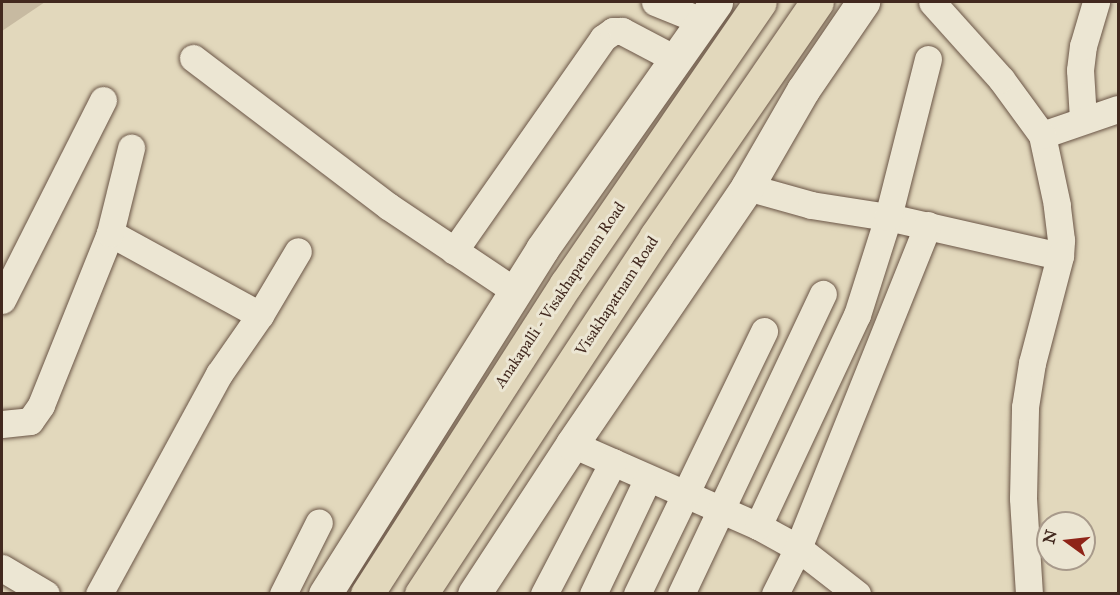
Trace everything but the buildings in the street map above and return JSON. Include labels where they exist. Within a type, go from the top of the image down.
[{"type":"main road","name":"Anakapalli - Visakhapatnam Road","points":[[367,594],[566,284],[760,2]]},
{"type":"main road","name":"Visakhapatnam Road","points":[[421,594],[656,236],[817,2]]},
{"type":"street","points":[[325,594],[542,249],[709,11],[655,2]]},
{"type":"street","points":[[474,594],[572,444],[747,187],[803,90],[863,2]]},
{"type":"street","points":[[932,2],[1001,79],[1042,135],[1057,205],[1061,240],[1060,256],[1032,363],[1025,407],[1023,498],[1029,594]]},
{"type":"street","points":[[1083,119],[1080,70],[1096,2]]},
{"type":"street","points":[[454,251],[603,38],[613,31],[622,31],[675,59]]},
{"type":"street","points":[[193,58],[388,206],[515,291]]},
{"type":"street","points":[[758,525],[857,315],[888,217],[928,58]]},
{"type":"street","points":[[2,300],[103,100]]},
{"type":"street","points":[[1042,135],[1083,119],[1119,109]]},
{"type":"street","points":[[2,424],[5,421],[22,423],[30,420],[36,414],[110,233],[131,148]]},
{"type":"street","points":[[747,187],[829,209],[928,225],[1060,256]]},
{"type":"street","points":[[775,594],[798,548],[928,225]]},
{"type":"street","points":[[110,233],[260,315]]},
{"type":"street","points":[[99,594],[219,374],[260,315],[297,251]]},
{"type":"street","points":[[681,594],[823,294]]},
{"type":"street","points":[[637,594],[765,331]]},
{"type":"street","points":[[572,444],[758,525],[798,548],[857,594]]},
{"type":"street","points":[[544,594],[613,462]]},
{"type":"street","points":[[593,594],[648,478]]},
{"type":"street","points":[[283,594],[319,522]]},
{"type":"street","points":[[2,568],[46,594]]},
{"type":"shaded area","points":[[2,2],[45,2],[2,31]]}]
